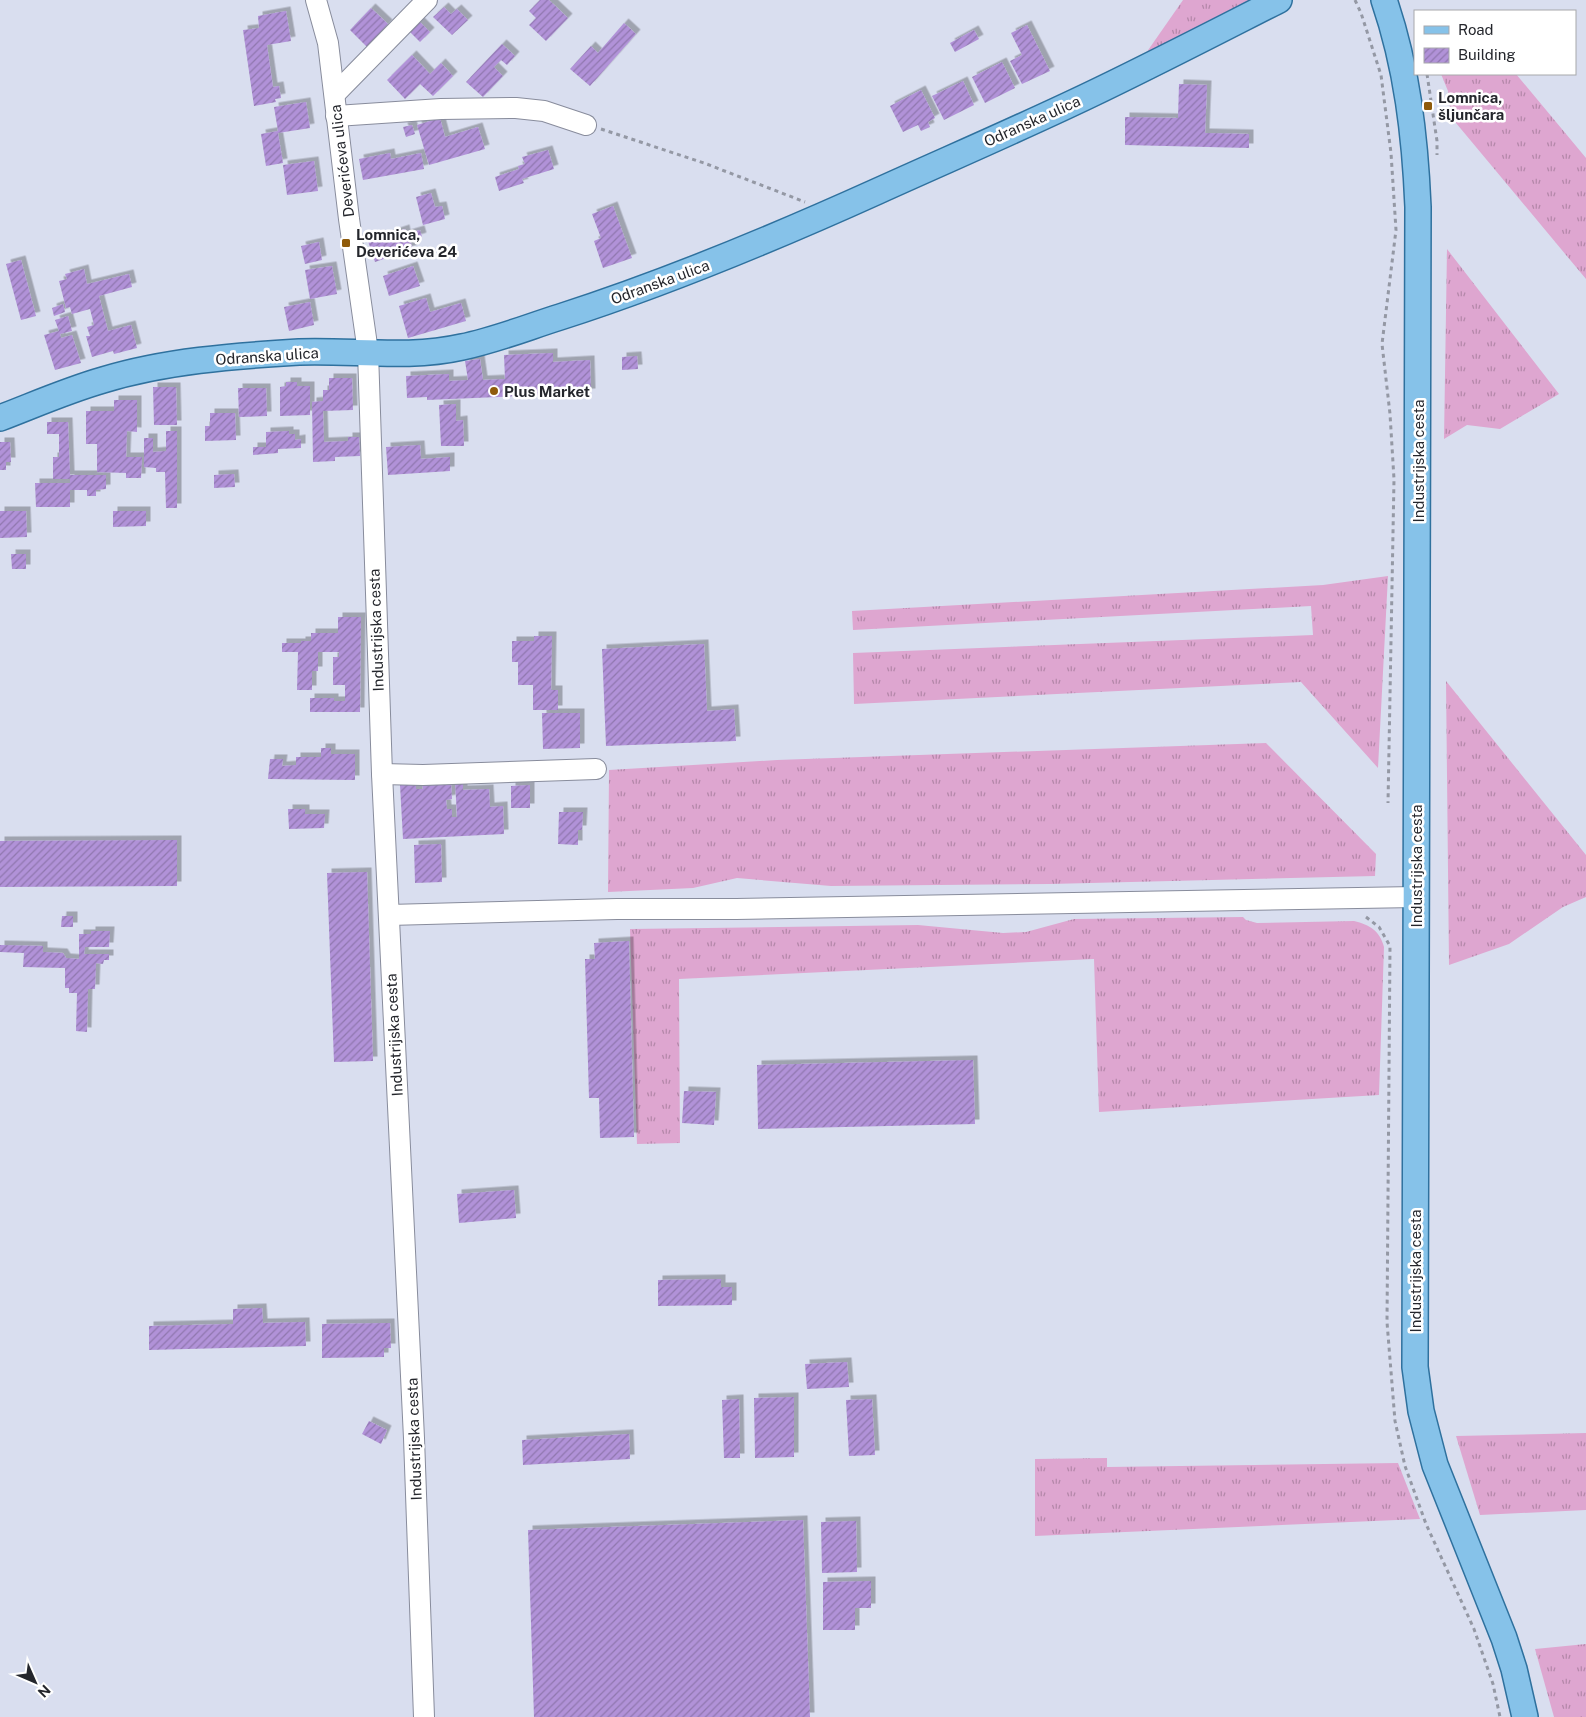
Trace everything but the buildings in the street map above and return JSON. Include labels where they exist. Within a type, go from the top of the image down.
[{"type":"main road","name":"Odranska ulica","points":[[0,418],[102,380],[182,363],[297,352],[430,352],[481,342],[653,285],[734,254],[831,213],[1101,90],[1279,0]]},
{"type":"main road","name":"Industrijska cesta","points":[[1384,0],[1400,55],[1408,95],[1415,146],[1418,206],[1414,1337],[1418,1393],[1428,1443],[1435,1465],[1504,1638],[1514,1669],[1525,1717]]},
{"type":"street","name":"Deverićeva ulica","points":[[316,0],[328,44],[368,352]]},
{"type":"street","points":[[335,94],[426,0]]},
{"type":"street","points":[[336,116],[441,109],[516,108],[544,111],[586,125]]},
{"type":"street","name":"Industrijska cesta","points":[[368,352],[382,774],[413,1429],[424,1717]]},
{"type":"street","points":[[382,774],[423,776],[596,769]]},
{"type":"street","points":[[389,915],[617,909],[736,909],[1416,897]]},
{"type":"path","points":[[1355,0],[1381,75],[1391,153],[1396,230],[1382,344],[1390,414],[1394,480],[1388,803]]},
{"type":"path","points":[[1427,75],[1437,141],[1436,159]]},
{"type":"path","points":[[586,125],[704,162],[768,186],[831,213]]},
{"type":"green space","points":[[1183,0],[1257,0],[1144,56]]},
{"type":"green space","points":[[1441,75],[1517,75],[1586,158],[1586,279],[1451,117],[1448,91]]},
{"type":"green space","points":[[1447,249],[1559,394],[1500,429],[1467,425],[1444,439]]},
{"type":"green space","points":[[1388,576],[1378,768],[1301,682],[854,704],[853,653],[1313,635],[1311,606],[853,630],[852,611],[1323,585]]},
{"type":"green space","points":[[1446,681],[1586,855],[1586,897],[1563,907],[1509,944],[1449,965]]},
{"type":"green space","points":[[1266,743],[1376,854],[1375,876],[1050,884],[831,886],[737,878],[693,888],[608,892],[609,770],[777,760]]},
{"type":"green space","points":[[1243,917],[1246,920],[1257,923],[1354,921],[1365,924],[1377,933],[1384,947],[1379,1095],[1099,1112],[1094,959],[679,979],[680,1143],[637,1144],[630,929],[918,925],[1003,933],[1026,932],[1074,919]]},
{"type":"green space","points":[[1586,1433],[1586,1510],[1480,1515],[1456,1436]]},
{"type":"green space","points":[[1107,1458],[1107,1467],[1398,1463],[1420,1519],[1035,1536],[1035,1459]]},
{"type":"green space","points":[[1586,1644],[1586,1717],[1554,1717],[1535,1649]]},
{"type":"place","name":"Lomnica, šljunčara","points":[[1428,106]]},
{"type":"place","name":"Lomnica, Deverićeva 24","points":[[346,243]]},
{"type":"place","name":"Plus Market","points":[[494,391]]}]
